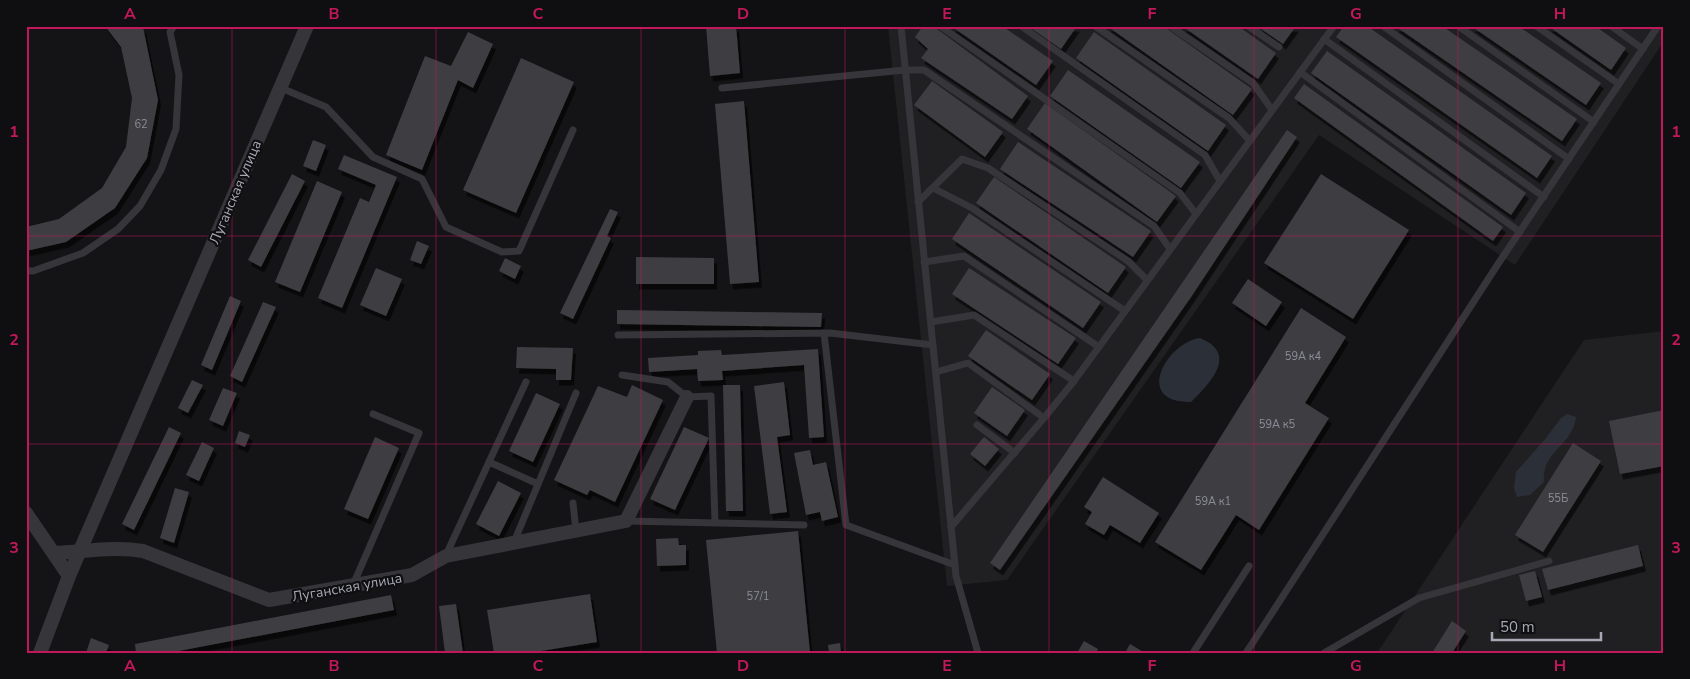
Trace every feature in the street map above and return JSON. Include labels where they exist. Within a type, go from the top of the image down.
[{"type":"street","name":"Луганская улица","points":[[40,653],[69,576],[307,26]]},
{"type":"street","points":[[626,521],[687,397]]},
{"type":"street","points":[[26,513],[69,576]]},
{"type":"street","name":"Луганская улица","points":[[54,553],[126,548],[144,551],[269,600],[412,575],[446,556],[626,521]]},
{"type":"lane","points":[[900,26],[956,576],[978,653]]},
{"type":"lane","points":[[940,26],[1180,193],[1196,214]]},
{"type":"lane","points":[[1021,26],[1205,155],[1220,182]]},
{"type":"lane","points":[[1095,26],[1230,118],[1250,141]]},
{"type":"lane","points":[[1170,26],[1253,83],[1272,110]]},
{"type":"lane","points":[[1248,26],[1279,47]]},
{"type":"lane","points":[[951,527],[1074,381],[1334,26]]},
{"type":"lane","points":[[1383,26],[1569,159]]},
{"type":"lane","points":[[1458,26],[1594,122]]},
{"type":"lane","points":[[1536,26],[1619,84]]},
{"type":"lane","points":[[1611,26],[1643,49]]},
{"type":"lane","points":[[1246,653],[1520,232],[1658,26]]},
{"type":"lane","points":[[26,271],[33,271],[83,252],[118,229],[140,206],[161,170],[176,129],[179,75],[170,28]]},
{"type":"lane","points":[[1324,39],[1544,196]]},
{"type":"lane","points":[[722,88],[905,70],[924,70],[1154,226],[1170,249]]},
{"type":"lane","points":[[1300,72],[1520,232]]},
{"type":"lane","points":[[281,88],[326,107],[373,157],[422,179],[446,227],[502,252],[519,250],[573,130]]},
{"type":"lane","points":[[918,202],[962,159],[988,168],[1128,261],[1148,280]]},
{"type":"lane","points":[[933,188],[972,208],[1125,311]]},
{"type":"lane","points":[[924,262],[964,256],[1099,347]]},
{"type":"lane","points":[[931,322],[974,315],[1074,381]]},
{"type":"lane","points":[[618,335],[824,334],[933,345]]},
{"type":"lane","points":[[824,334],[846,525],[955,565]]},
{"type":"lane","points":[[936,372],[968,363],[1044,418]]},
{"type":"lane","points":[[622,375],[668,382],[687,397],[711,396],[715,522]]},
{"type":"lane","points":[[446,556],[526,382]]},
{"type":"lane","points":[[514,543],[576,393]]},
{"type":"lane","points":[[352,586],[419,433],[373,414]]},
{"type":"lane","points":[[977,425],[1015,453]]},
{"type":"lane","points":[[489,462],[538,484]]},
{"type":"lane","points":[[573,504],[576,531]]},
{"type":"lane","points":[[626,521],[804,525]]},
{"type":"lane","points":[[1324,653],[1419,598],[1549,561]]},
{"type":"lane","points":[[1193,653],[1249,566]]},
{"type":"shaded area","points":[[888,26],[1664,26],[1664,41],[1515,265],[1319,135],[1007,580],[947,586]]},
{"type":"shaded area","points":[[1664,331],[1664,653],[1377,653],[1584,340]]},
{"type":"shaded area","points":[[1200,338],[1212,345],[1218,352],[1217,369],[1206,386],[1191,402],[1173,400],[1163,393],[1159,383],[1161,372],[1167,360],[1176,350],[1188,342]]},
{"type":"shaded area","points":[[1567,414],[1576,417],[1574,427],[1547,463],[1544,471],[1544,482],[1530,495],[1517,497],[1514,488],[1516,472],[1561,418]]},
{"type":"building","points":[[105,26],[143,27],[158,100],[147,158],[115,208],[66,242],[26,251],[26,227],[59,219],[102,188],[126,147],[132,98],[121,47]]},
{"type":"building","points":[[706,26],[736,26],[740,73],[710,76]]},
{"type":"building","points":[[923,26],[933,26],[1028,96],[1012,119],[921,58],[928,49],[915,37]]},
{"type":"building","points":[[951,26],[1002,26],[1053,61],[1036,85]]},
{"type":"building","points":[[1028,26],[1077,26],[1061,49]]},
{"type":"building","points":[[1107,26],[1163,26],[1252,89],[1233,115]]},
{"type":"building","points":[[1182,26],[1238,26],[1276,53],[1258,79]]},
{"type":"building","points":[[1257,26],[1296,26],[1283,44]]},
{"type":"building","points":[[1344,26],[1367,26],[1552,156],[1537,178],[1336,37]]},
{"type":"building","points":[[1395,26],[1442,26],[1577,119],[1562,141]]},
{"type":"building","points":[[1471,26],[1518,26],[1601,83],[1586,105]]},
{"type":"building","points":[[1548,26],[1595,26],[1626,48],[1611,70]]},
{"type":"building","points":[[468,32],[493,44],[473,88],[458,80],[422,170],[386,155],[425,56],[451,66]]},
{"type":"building","points":[[1094,32],[1226,125],[1208,151],[1076,58]]},
{"type":"building","points":[[1327,51],[1526,193],[1511,215],[1311,73]]},
{"type":"building","points":[[521,58],[574,82],[516,213],[463,190]]},
{"type":"building","points":[[1068,70],[1200,162],[1181,188],[1050,96]]},
{"type":"building","points":[[932,81],[1003,132],[985,157],[914,105]]},
{"type":"building","points":[[1304,84],[1503,227],[1493,241],[1294,98]]},
{"type":"building","points":[[744,101],[759,282],[730,284],[715,104]]},
{"type":"building","points":[[1045,103],[1176,196],[1157,222],[1027,129]]},
{"type":"building","points":[[1287,130],[1297,137],[1191,297],[1000,570],[990,563]]},
{"type":"building","points":[[313,140],[326,145],[316,171],[303,166]]},
{"type":"building","points":[[1018,142],[1151,231],[1133,257],[1000,169]]},
{"type":"building","points":[[344,155],[397,177],[342,308],[318,298],[360,198],[369,202],[376,185],[338,169]]},
{"type":"building","points":[[292,174],[305,181],[261,267],[248,260]]},
{"type":"building","points":[[1321,174],[1409,230],[1353,319],[1264,263]]},
{"type":"building","points":[[994,177],[1126,267],[1108,293],[976,203]]},
{"type":"building","points":[[317,181],[342,192],[300,292],[275,282]]},
{"type":"building","points":[[610,209],[618,212],[607,236],[611,238],[573,319],[560,313]]},
{"type":"building","points":[[969,213],[1101,302],[1083,328],[952,239]]},
{"type":"building","points":[[417,241],[429,246],[421,264],[410,260]]},
{"type":"building","points":[[636,257],[714,258],[714,284],[636,284]]},
{"type":"building","points":[[505,258],[521,266],[515,279],[499,271]]},
{"type":"building","points":[[376,268],[402,279],[386,316],[360,305]]},
{"type":"building","points":[[969,268],[1076,338],[1058,364],[952,294]]},
{"type":"building","points":[[1248,279],[1282,302],[1266,326],[1232,303]]},
{"type":"building","points":[[230,296],[241,301],[212,370],[201,365]]},
{"type":"building","points":[[263,302],[276,307],[242,382],[230,376]]},
{"type":"building","points":[[1301,308],[1346,337],[1305,403],[1329,418],[1259,530],[1236,515],[1201,570],[1155,542]]},
{"type":"building","points":[[617,310],[822,313],[821,327],[617,324]]},
{"type":"building","points":[[986,330],[1050,374],[1032,400],[968,356]]},
{"type":"building","points":[[517,347],[573,348],[571,380],[556,380],[556,369],[516,368]]},
{"type":"building","points":[[818,349],[824,437],[809,438],[804,365],[722,371],[723,380],[698,381],[697,369],[649,372],[648,358],[698,355],[698,351],[721,350],[722,355]]},
{"type":"building","points":[[192,380],[203,385],[188,413],[178,408]]},
{"type":"building","points":[[784,382],[790,435],[777,437],[787,512],[770,514],[754,386]]},
{"type":"building","points":[[632,385],[663,400],[615,502],[590,490],[587,495],[554,480],[598,386],[627,397]]},
{"type":"building","points":[[723,385],[740,385],[743,511],[726,511]]},
{"type":"building","points":[[992,387],[1025,410],[1007,436],[974,413]]},
{"type":"building","points":[[223,388],[237,393],[223,426],[209,420]]},
{"type":"building","points":[[536,393],[560,404],[533,462],[509,451]]},
{"type":"building","points":[[1664,410],[1664,466],[1620,474],[1609,421]]},
{"type":"building","points":[[169,427],[181,433],[134,530],[122,524]]},
{"type":"building","points":[[684,427],[709,438],[675,510],[650,499]]},
{"type":"building","points":[[239,431],[250,435],[245,447],[235,443]]},
{"type":"building","points":[[375,437],[399,448],[368,519],[344,509]]},
{"type":"building","points":[[984,437],[999,449],[985,466],[970,454]]},
{"type":"building","points":[[202,442],[214,448],[199,481],[186,475]]},
{"type":"building","points":[[1573,443],[1601,461],[1543,552],[1515,535]]},
{"type":"building","points":[[810,450],[813,465],[826,462],[838,517],[822,521],[820,512],[806,515],[794,453]]},
{"type":"building","points":[[1103,477],[1159,513],[1140,543],[1110,525],[1104,535],[1085,524],[1092,512],[1084,507]]},
{"type":"building","points":[[498,481],[521,493],[499,536],[476,524]]},
{"type":"building","points":[[175,488],[189,492],[174,543],[160,538]]},
{"type":"building","points":[[798,531],[810,653],[717,653],[706,540]]},
{"type":"building","points":[[678,538],[679,545],[686,545],[686,565],[657,566],[656,539]]},
{"type":"building","points":[[1638,545],[1643,566],[1548,590],[1542,569]]},
{"type":"building","points":[[1535,571],[1542,597],[1526,601],[1519,575]]},
{"type":"building","points":[[590,594],[597,642],[528,653],[494,653],[487,610]]},
{"type":"building","points":[[391,595],[394,610],[168,653],[136,653],[135,644]]},
{"type":"building","points":[[456,604],[463,653],[445,653],[439,606]]},
{"type":"building","points":[[1452,621],[1466,631],[1452,653],[1432,653]]},
{"type":"building","points":[[91,638],[109,645],[106,653],[86,653]]},
{"type":"building","points":[[1084,641],[1098,649],[1096,653],[1077,653]]},
{"type":"building","points":[[840,643],[841,653],[829,653],[828,645]]},
{"type":"building","points":[[1130,644],[1145,653],[1125,653]]}]
